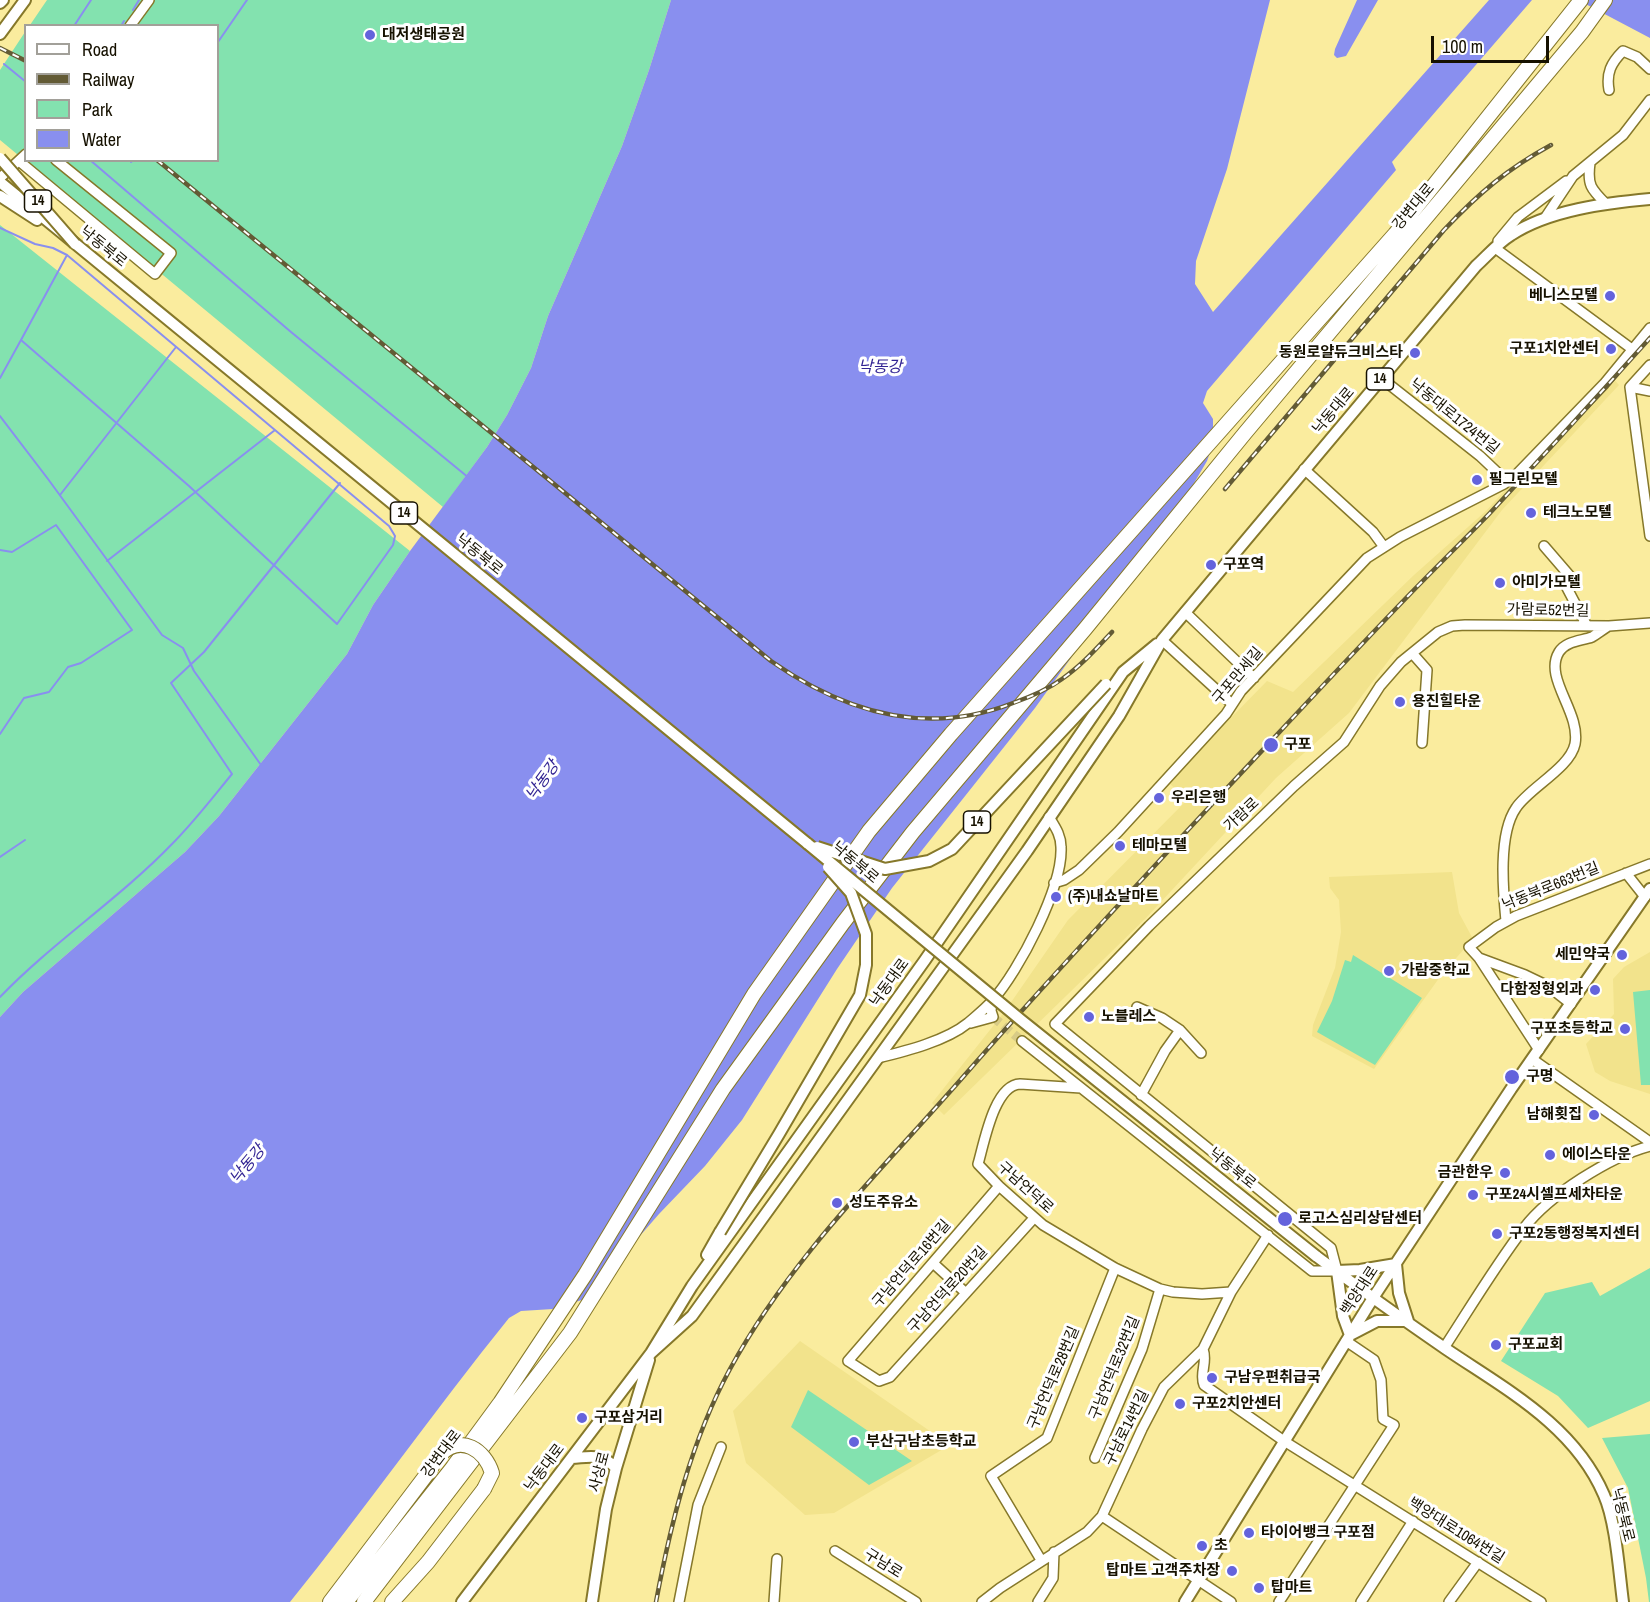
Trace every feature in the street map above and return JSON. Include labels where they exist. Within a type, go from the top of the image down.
[{"type":"highway","name":"강변대로","points":[[346,1602],[453,1467],[500,1402],[585,1275],[754,994],[869,831],[951,734],[1395,234],[1581,0]]},
{"type":"highway","name":"강변대로","points":[[364,1602],[570,1333],[723,1089],[843,923],[913,832],[1582,32],[1605,0]]},
{"type":"highway","points":[[330,1602],[439,1455],[450,1447],[460,1445],[475,1447],[488,1460],[492,1473],[484,1490],[428,1562],[392,1602]]},
{"type":"main road","points":[[0,34],[25,0]]},
{"type":"main road","name":"14","points":[[0,158],[75,244]]},
{"type":"main road","name":"낙동북로","points":[[0,180],[1030,1027],[1316,1256],[1444,1348],[1518,1397],[1559,1429],[1587,1463],[1605,1496],[1613,1531],[1623,1602]]},
{"type":"main road","points":[[0,196],[75,244]]},
{"type":"main road","name":"낙동대로","points":[[651,1353],[692,1316],[879,1058],[1119,716],[1162,640],[1476,266],[1511,235],[1545,218],[1606,204],[1650,199]]},
{"type":"main road","name":"14","points":[[808,844],[885,869],[929,861],[952,849],[1106,684],[1162,640]]},
{"type":"main road","name":"낙동대로","points":[[462,1602],[651,1353],[692,1286],[925,960],[1123,672],[1162,640]]},
{"type":"main road","name":"14","points":[[651,1353],[860,995],[866,965],[866,934],[851,893],[808,844]]},
{"type":"main road","name":"백양대로","points":[[1185,1602],[1373,1298],[1535,1055],[1647,893]]},
{"type":"main road","points":[[1396,1264],[1399,1293],[1408,1322],[1377,1321],[1348,1338],[1337,1271],[1396,1264]]},
{"type":"main road","name":"사상로","points":[[592,1602],[600,1539],[616,1468],[651,1353]]},
{"type":"main road","points":[[572,1458],[602,1457],[616,1468]]},
{"type":"street","points":[[131,24],[149,0]]},
{"type":"street","points":[[1609,90],[1608,71],[1623,51],[1637,57],[1650,69]]},
{"type":"street","points":[[1486,256],[1518,217],[1573,177],[1623,135],[1650,100]]},
{"type":"street","points":[[0,180],[22,158]]},
{"type":"street","points":[[27,162],[155,274],[171,253],[58,162]]},
{"type":"street","points":[[1590,163],[1589,184],[1606,204]]},
{"type":"street","points":[[1545,218],[1573,177]]},
{"type":"street","points":[[1495,248],[1632,349]]},
{"type":"street","name":"구포만세길","points":[[1054,883],[1064,880],[1078,870],[1118,832],[1226,714],[1254,678],[1360,566],[1384,547],[1504,484],[1516,475],[1604,384],[1650,328]]},
{"type":"street","points":[[1650,365],[1630,387],[1650,536]]},
{"type":"street","name":"낙동대로1724번길","points":[[1381,378],[1480,456],[1499,474],[1504,484]]},
{"type":"street","points":[[1630,387],[1650,391]]},
{"type":"street","points":[[1304,469],[1373,532],[1384,547]]},
{"type":"street","points":[[1544,546],[1569,575],[1567,588],[1587,626]]},
{"type":"street","points":[[1185,612],[1254,678]]},
{"type":"street","name":"가람로52번길","points":[[1446,628],[1465,625],[1609,626],[1650,623]]},
{"type":"street","points":[[1506,921],[1503,866],[1508,827],[1512,815],[1521,802],[1568,757],[1575,742],[1572,715],[1556,678],[1557,654],[1566,645],[1592,636],[1609,626]]},
{"type":"street","name":"가람로","points":[[1141,1095],[1055,1024],[1149,926],[1294,786],[1344,742],[1380,686],[1401,662],[1428,639],[1446,628]]},
{"type":"street","points":[[1162,640],[1232,704]]},
{"type":"street","points":[[1412,653],[1427,670],[1422,743]]},
{"type":"street","points":[[879,1058],[921,1047],[967,1024],[993,1017],[992,1001],[1013,972],[1030,941],[1054,883],[1061,846],[1059,834],[1049,817]]},
{"type":"street","name":"낙동북로663번길","points":[[1479,958],[1469,947],[1506,921],[1543,904],[1650,864]]},
{"type":"street","points":[[1626,873],[1647,893]]},
{"type":"street","points":[[1479,958],[1548,986],[1571,1004]]},
{"type":"street","points":[[1479,958],[1535,1055],[1650,1144]]},
{"type":"street","points":[[1137,1007],[1162,1018],[1180,1030],[1201,1053]]},
{"type":"street","points":[[1022,1041],[1312,1271],[1337,1271],[1331,1248],[1141,1095],[1165,1051],[1180,1030]]},
{"type":"street","name":"구남언덕로","points":[[1081,1088],[1013,1084],[998,1104],[978,1164],[1034,1218],[1115,1268],[1160,1289],[1186,1294],[1231,1292]]},
{"type":"street","points":[[1444,1348],[1525,1226],[1562,1192],[1578,1181],[1631,1150],[1650,1144]]},
{"type":"street","name":"구남언덕로16번길","points":[[884,1381],[873,1378],[848,1361],[999,1186]]},
{"type":"street","name":"구남언덕로20번길","points":[[884,1381],[1034,1218]]},
{"type":"street","name":"구남로14번길","points":[[982,1602],[1041,1560],[1087,1532],[1102,1516],[1164,1387],[1203,1349],[1231,1292],[1268,1235]]},
{"type":"street","points":[[933,1263],[966,1293]]},
{"type":"street","name":"구남언덕로28번길","points":[[1041,1560],[992,1476],[1047,1438],[1115,1268]]},
{"type":"street","name":"구남언덕로32번길","points":[[1095,1458],[1142,1349],[1160,1289]]},
{"type":"street","points":[[1279,1602],[1394,1425],[1383,1419],[1381,1380],[1374,1360],[1348,1338]]},
{"type":"street","name":"백양대로1064번길","points":[[1203,1349],[1206,1362],[1202,1376],[1204,1385],[1284,1441],[1542,1602]]},
{"type":"street","points":[[680,1602],[698,1505],[721,1447]]},
{"type":"street","points":[[1102,1516],[1231,1602]]},
{"type":"street","points":[[1361,1602],[1413,1521]]},
{"type":"street","name":"구남로","points":[[835,1551],[916,1602]]},
{"type":"street","points":[[1038,1602],[1053,1578],[1054,1552]]},
{"type":"street","points":[[774,1602],[777,1559]]},
{"type":"street","points":[[1449,1602],[1478,1562]]},
{"type":"shaded area","points":[[1610,375],[1619,385],[1502,510],[1349,713],[1276,778],[1146,918],[944,1115],[932,1103],[1005,1011],[1068,920],[1187,800],[1168,782],[1267,681],[1293,692],[1414,575],[1486,511]]},
{"type":"shaded area","name":"가람중학교","points":[[1452,872],[1459,913],[1473,939],[1442,974],[1374,1069],[1312,1036],[1313,1025],[1335,968],[1341,932],[1339,900],[1330,888],[1329,877]]},
{"type":"shaded area","name":"구포초등학교","points":[[1650,952],[1650,1094],[1610,1081],[1595,1072],[1586,1044],[1614,1014],[1613,979],[1624,967]]},
{"type":"shaded area","points":[[800,1341],[950,1445],[834,1513],[805,1515],[746,1463],[733,1411]]},
{"type":"green space","points":[[47,0],[671,0],[622,146],[548,316],[531,368],[507,415],[487,447],[443,507],[27,162],[219,162],[219,24],[31,24]]},
{"type":"green space","points":[[24,34],[24,160],[0,140],[0,70]]},
{"type":"green space","points":[[0,225],[410,551],[373,605],[347,654],[219,816],[185,852],[23,992],[0,1017]]},
{"type":"green space","points":[[1353,955],[1422,998],[1375,1065],[1317,1032],[1332,1001],[1345,960],[1351,962]]},
{"type":"green space","points":[[1650,990],[1650,1085],[1641,1085],[1633,992]]},
{"type":"green space","points":[[1650,1268],[1650,1401],[1588,1428],[1558,1396],[1501,1361],[1545,1293],[1592,1282],[1600,1296]]},
{"type":"green space","points":[[808,1390],[912,1461],[869,1485],[791,1427]]},
{"type":"green space","points":[[1650,1434],[1649,1602],[1628,1488],[1602,1438]]},
{"type":"water","name":"낙동강","points":[[671,0],[1270,0],[1227,169],[1196,261],[1195,284],[1213,312],[1489,0],[1532,0],[1392,162],[1396,170],[1207,391],[1203,403],[1213,419],[1213,444],[1207,461],[1183,502],[1035,708],[892,888],[837,969],[742,1120],[705,1166],[659,1214],[585,1299],[553,1309],[521,1311],[509,1318],[290,1602],[0,1602],[0,1017],[23,992],[185,852],[219,816],[347,654],[373,605],[487,447],[507,415],[531,368],[548,316],[622,146]]},
{"type":"water","points":[[1357,0],[1378,0],[1346,56],[1337,58],[1334,55],[1335,49]]},
{"type":"water","points":[[1578,0],[1650,0],[1650,38]]},
{"type":"waterway","points":[[75,24],[91,0]]},
{"type":"waterway","points":[[133,10],[139,0]]},
{"type":"waterway","points":[[219,41],[247,0]]},
{"type":"waterway","points":[[4,64],[24,80]]},
{"type":"waterway","points":[[92,162],[291,332],[469,478]]},
{"type":"waterway","points":[[0,228],[67,255],[21,340],[189,486],[337,624],[393,545],[395,536],[389,526],[67,255]]},
{"type":"waterway","points":[[0,378],[21,340]]},
{"type":"waterway","points":[[60,495],[176,347]]},
{"type":"waterway","points":[[0,416],[162,635],[183,648],[194,671],[261,765]]},
{"type":"waterway","points":[[107,561],[275,430]]},
{"type":"waterway","points":[[0,997],[20,977],[152,864],[188,827],[232,774],[171,683],[204,652],[340,483]]},
{"type":"waterway","points":[[0,550],[12,552],[56,525],[132,630],[81,663],[68,667],[49,692],[24,698],[0,734]]},
{"type":"waterway","points":[[0,857],[25,840]]},
{"type":"tunnel","points":[[993,1017],[1022,1041]]},
{"type":"railway","points":[[0,48],[24,60]]},
{"type":"railway","points":[[1225,489],[1444,230],[1469,204],[1494,183],[1551,145]]},
{"type":"railway","points":[[159,162],[771,661],[827,694],[857,706],[887,714],[917,718],[949,718],[981,713],[1026,698],[1056,683],[1082,663],[1112,632]]},
{"type":"railway","points":[[656,1602],[668,1542],[684,1482],[716,1396],[755,1327],[811,1250],[873,1176],[1090,935],[1360,646],[1490,513],[1650,338]]},
{"type":"place","name":"대저생태공원","points":[[370,35]]},
{"type":"place","name":"베니스모텔","points":[[1610,296]]},
{"type":"place","name":"구포1치안센터","points":[[1611,349]]},
{"type":"place","name":"동원로얄듀크비스타","points":[[1415,353]]},
{"type":"place","name":"필그린모텔","points":[[1477,480]]},
{"type":"place","name":"테크노모텔","points":[[1531,513]]},
{"type":"place","name":"구포역","points":[[1211,565]]},
{"type":"place","name":"아미가모텔","points":[[1500,583]]},
{"type":"place","name":"용진힐타운","points":[[1400,702]]},
{"type":"place","name":"구포","points":[[1271,745]]},
{"type":"place","name":"우리은행","points":[[1159,798]]},
{"type":"place","name":"테마모텔","points":[[1120,846]]},
{"type":"place","name":"(주)내쇼날마트","points":[[1056,897]]},
{"type":"place","name":"세민약국","points":[[1622,955]]},
{"type":"place","name":"가람중학교","points":[[1389,971]]},
{"type":"place","name":"다함정형외과","points":[[1595,990]]},
{"type":"place","name":"노블레스","points":[[1089,1017]]},
{"type":"place","name":"구포초등학교","points":[[1625,1029]]},
{"type":"place","name":"구명","points":[[1512,1077]]},
{"type":"place","name":"남해횟집","points":[[1594,1115]]},
{"type":"place","name":"에이스타운","points":[[1550,1155]]},
{"type":"place","name":"금관한우","points":[[1505,1173]]},
{"type":"place","name":"구포24시셀프세차타운","points":[[1473,1195]]},
{"type":"place","name":"성도주유소","points":[[837,1203]]},
{"type":"place","name":"로고스심리상담센터","points":[[1285,1219]]},
{"type":"place","name":"구포2동행정복지센터","points":[[1497,1234]]},
{"type":"place","name":"구포교회","points":[[1496,1345]]},
{"type":"place","name":"구남우편취급국","points":[[1212,1378]]},
{"type":"place","name":"구포2치안센터","points":[[1180,1404]]},
{"type":"place","name":"구포삼거리","points":[[582,1418]]},
{"type":"place","name":"부산구남초등학교","points":[[854,1442]]},
{"type":"place","name":"타이어뱅크 구포점","points":[[1249,1533]]},
{"type":"place","name":"초","points":[[1202,1546]]},
{"type":"place","name":"탑마트 고객주차장","points":[[1232,1571]]},
{"type":"place","name":"탑마트","points":[[1259,1588]]}]
